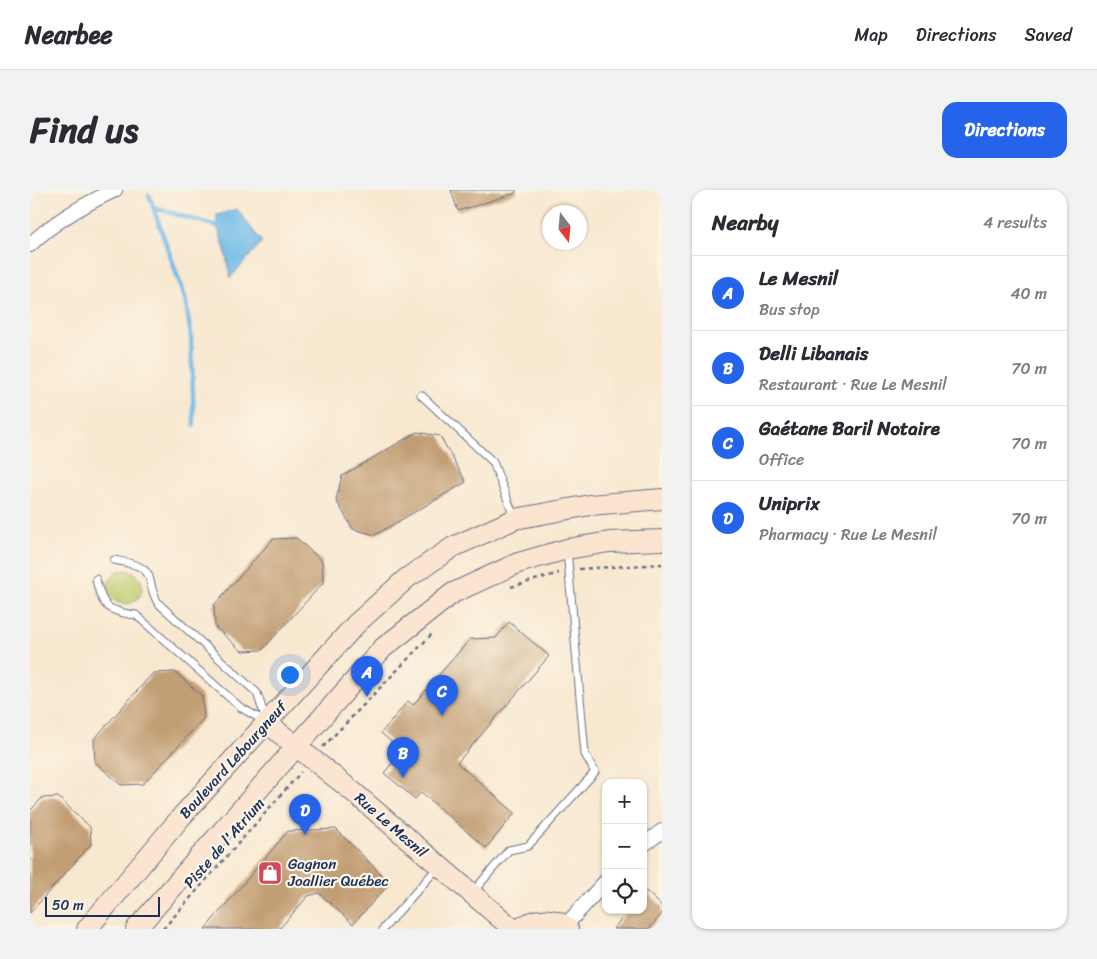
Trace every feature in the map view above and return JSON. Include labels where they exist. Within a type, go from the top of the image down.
[{"type":"main road","name":"Boulevard Lebourgneuf","points":[[87,929],[182,816],[356,624],[407,578],[453,547],[515,519],[590,505],[662,499]]},
{"type":"main road","points":[[136,929],[216,836],[298,747],[383,648],[453,593],[518,563],[567,550],[610,542],[662,540]]},
{"type":"main road","name":"Rue Le Mesnil","points":[[267,723],[298,747],[513,929]]},
{"type":"main road","points":[[520,929],[530,922],[540,920],[558,922],[566,928]]},
{"type":"street","points":[[30,245],[41,234],[94,200],[115,190]]},
{"type":"street","points":[[647,842],[662,831]]},
{"type":"street","points":[[566,928],[602,886]]},
{"type":"lane","points":[[421,395],[493,462],[515,519]]},
{"type":"lane","points":[[472,894],[509,850],[528,846],[595,772],[585,754],[567,550]]},
{"type":"lane","points":[[114,560],[138,565],[150,577],[153,595],[158,603],[257,693],[267,723]]},
{"type":"lane","points":[[96,579],[100,598],[115,612],[136,615],[240,707],[267,723]]},
{"type":"lane","points":[[383,929],[439,866]]},
{"type":"path","points":[[504,590],[569,571],[662,564]]},
{"type":"path","points":[[330,740],[433,632]]},
{"type":"path","name":"Piste de l'Atrium","points":[[163,929],[301,772]]},
{"type":"green space","points":[[125,570],[132,571],[137,575],[141,580],[141,594],[137,599],[132,603],[125,604],[118,603],[113,599],[109,594],[108,587],[109,580],[113,575],[118,571]]},
{"type":"water","points":[[237,209],[262,242],[230,278],[225,249],[217,226],[217,215]]},
{"type":"building","points":[[451,190],[516,190],[516,193],[458,211]]},
{"type":"building","points":[[417,432],[440,436],[466,482],[375,535],[353,529],[336,500],[342,476]]},
{"type":"building","points":[[296,538],[322,561],[323,583],[262,650],[242,651],[215,627],[214,605],[273,539]]},
{"type":"building","points":[[509,622],[549,656],[457,763],[515,813],[486,848],[421,792],[415,799],[384,773],[402,751],[381,733],[408,701],[413,705],[470,639],[496,638]]},
{"type":"building","points":[[175,672],[202,696],[204,718],[143,784],[121,785],[95,762],[94,739],[153,673]]},
{"type":"building","points":[[58,797],[90,827],[91,844],[30,913],[30,811],[42,798]]},
{"type":"building","points":[[336,829],[390,883],[353,924],[319,893],[308,896],[279,929],[205,929],[288,831]]},
{"type":"building","points":[[647,892],[662,906],[662,914],[649,929],[613,929],[626,914],[647,914]]},
{"type":"waterway","points":[[149,195],[185,298],[191,335],[194,425]]},
{"type":"waterway","points":[[154,208],[217,226]]},
{"type":"place","name":"Le Mesnil","points":[[367,697]]},
{"type":"place","name":"Gaétane Baril Notaire","points":[[442,716]]},
{"type":"place","name":"Delli Libanais","points":[[403,778]]},
{"type":"place","name":"Uniprix","points":[[305,835]]},
{"type":"place","name":"Gagnon Joallier Québec","points":[[270,873]]}]
